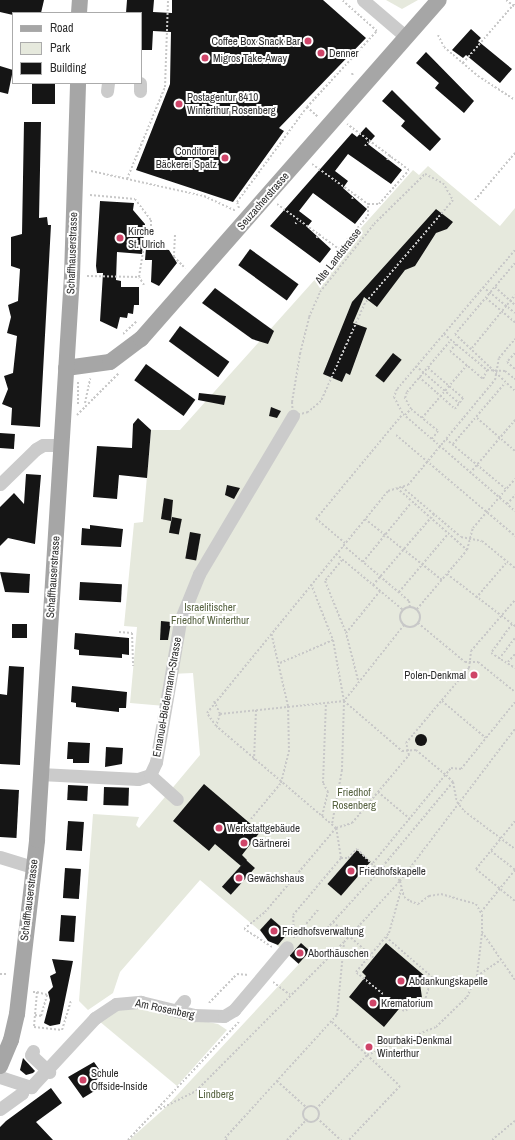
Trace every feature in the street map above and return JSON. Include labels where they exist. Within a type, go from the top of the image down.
[{"type":"main road","points":[[80,0],[80,12]]},
{"type":"main road","name":"Seuzacherstrasse","points":[[66,368],[110,362],[141,339],[405,36],[439,0]]},
{"type":"main road","name":"Schaffhauserstrasse","points":[[0,1066],[11,1040],[17,1014],[33,867],[66,368],[78,84]]},
{"type":"street","points":[[363,0],[405,36]]},
{"type":"street","name":"Emanuel-Biedermann-Strasse","points":[[150,775],[156,762],[180,621],[196,580],[293,416]]},
{"type":"street","points":[[0,484],[36,449],[43,445],[61,445]]},
{"type":"street","points":[[40,774],[138,779],[150,775],[177,799]]},
{"type":"street","points":[[0,857],[33,867]]},
{"type":"street","name":"Am Rosenberg","points":[[116,1004],[145,997],[180,1006],[194,1015],[224,1016],[266,982],[287,947]]},
{"type":"street","points":[[0,1077],[24,1087],[34,1084],[49,1072],[96,1018],[116,1004],[121,991]]},
{"type":"street","points":[[33,1051],[31,1055],[49,1072]]},
{"type":"street","points":[[0,1109],[22,1094],[24,1087]]},
{"type":"path","points":[[127,179],[165,87],[168,0]]},
{"type":"path","points":[[240,213],[238,202],[307,107],[377,31],[342,0]]},
{"type":"path","points":[[506,0],[514,6]]},
{"type":"path","points":[[463,63],[514,6],[515,3]]},
{"type":"path","points":[[438,35],[444,47],[463,63],[515,100]]},
{"type":"path","points":[[307,107],[318,117]]},
{"type":"path","points":[[345,122],[368,142]]},
{"type":"path","points":[[309,162],[333,181],[335,179],[368,204],[379,204],[409,170],[371,139],[366,146]]},
{"type":"path","points":[[475,200],[515,153]]},
{"type":"path","points":[[387,160],[391,155]]},
{"type":"path","points":[[91,171],[204,196],[230,208]]},
{"type":"path","name":"Alte Landstrasse","points":[[425,174],[443,183],[453,200],[365,303],[321,401],[308,412],[293,416],[292,402],[300,354],[309,317],[320,292],[374,224],[425,174]]},
{"type":"path","points":[[330,185],[333,181]]},
{"type":"path","points":[[352,199],[355,194]]},
{"type":"path","points":[[90,195],[135,200],[151,220],[151,234]]},
{"type":"path","points":[[274,201],[298,221]]},
{"type":"path","points":[[295,224],[300,218],[339,249],[368,216],[368,204]]},
{"type":"path","points":[[316,238],[320,234]]},
{"type":"path","points":[[175,235],[174,257],[189,271]]},
{"type":"path","points":[[144,285],[139,277],[145,238]]},
{"type":"path","points":[[515,250],[397,389],[394,397],[404,415],[439,447],[515,511]]},
{"type":"path","points":[[515,263],[455,334],[497,370],[505,383],[515,391]]},
{"type":"path","points":[[87,276],[139,277]]},
{"type":"path","points":[[483,287],[515,313]]},
{"type":"path","points":[[495,287],[515,305]]},
{"type":"path","points":[[472,348],[515,295]]},
{"type":"path","points":[[486,298],[515,322]]},
{"type":"path","points":[[120,337],[140,319]]},
{"type":"path","points":[[444,334],[487,370],[505,371],[515,379]]},
{"type":"path","points":[[296,936],[293,915],[341,858],[336,828],[254,760],[216,726],[207,713],[214,701],[388,491],[408,485],[495,380],[499,358],[515,339]]},
{"type":"path","points":[[432,439],[438,431],[411,409],[405,398],[407,392],[451,340]]},
{"type":"path","points":[[456,344],[450,351],[483,379],[487,370]]},
{"type":"path","points":[[515,353],[507,362],[515,369]]},
{"type":"path","points":[[422,418],[467,365]]},
{"type":"path","points":[[416,366],[459,404]]},
{"type":"path","points":[[419,377],[455,409],[463,398],[427,367]]},
{"type":"path","points":[[76,416],[85,404],[125,368]]},
{"type":"path","points":[[85,404],[90,379]]},
{"type":"path","points":[[453,444],[477,418],[505,383]]},
{"type":"path","points":[[410,607],[409,601],[316,519],[404,415],[411,409]]},
{"type":"path","points":[[477,418],[515,450]]},
{"type":"path","points":[[470,473],[515,420]]},
{"type":"path","points":[[396,435],[515,536]]},
{"type":"path","points":[[446,439],[506,489]]},
{"type":"path","points":[[515,479],[474,528],[467,550],[417,610],[418,623],[464,662],[478,662],[515,692]]},
{"type":"path","points":[[402,487],[462,537],[482,541],[515,568]]},
{"type":"path","points":[[397,488],[411,503],[467,550]]},
{"type":"path","points":[[507,504],[515,495]]},
{"type":"path","points":[[363,562],[411,503]]},
{"type":"path","points":[[373,585],[434,514]]},
{"type":"path","points":[[365,519],[442,580]]},
{"type":"path","points":[[399,592],[448,534]]},
{"type":"path","points":[[336,554],[403,610]]},
{"type":"path","points":[[343,560],[325,581],[346,632],[358,680]]},
{"type":"path","points":[[476,598],[507,562]]},
{"type":"path","points":[[447,574],[499,617],[515,626]]},
{"type":"path","points":[[311,584],[333,640],[344,701],[342,770],[332,824]]},
{"type":"path","points":[[346,632],[380,591]]},
{"type":"path","points":[[263,939],[244,929],[265,912],[336,828],[352,823],[410,755],[406,743],[469,668],[471,651],[515,600]]},
{"type":"path","points":[[417,610],[410,607],[403,610],[400,618],[404,625],[412,627],[418,623]]},
{"type":"path","points":[[512,624],[491,653],[515,668]]},
{"type":"path","points":[[344,701],[358,680],[404,625]]},
{"type":"path","points":[[119,632],[132,633],[133,666]]},
{"type":"path","points":[[251,819],[281,783],[289,752],[288,706],[280,663],[271,632]]},
{"type":"path","points":[[499,659],[514,642],[515,638]]},
{"type":"path","points":[[280,663],[333,640]]},
{"type":"path","points":[[508,663],[515,654]]},
{"type":"path","points":[[214,701],[220,714],[216,726]]},
{"type":"path","points":[[220,714],[344,701],[402,752],[416,750],[446,775],[453,782],[457,802],[515,849]]},
{"type":"path","points":[[442,701],[486,738]]},
{"type":"path","points":[[373,863],[451,768],[461,769],[515,702]]},
{"type":"path","points":[[322,816],[328,792],[323,783],[326,703]]},
{"type":"path","points":[[254,760],[256,710]]},
{"type":"path","points":[[160,1109],[196,1091],[344,942],[400,881],[437,835],[457,802],[515,729]]},
{"type":"path","points":[[296,936],[322,934],[379,871],[453,782]]},
{"type":"path","points":[[378,792],[410,818]]},
{"type":"path","points":[[515,822],[476,869],[515,901]]},
{"type":"path","points":[[341,858],[348,858],[357,849],[373,863],[379,871]]},
{"type":"path","points":[[316,1109],[367,1055],[436,1027],[467,997],[477,976],[482,932],[481,912],[515,870],[491,851]]},
{"type":"path","points":[[383,866],[400,881],[401,890],[404,897],[414,903],[441,894],[469,901],[481,912]]},
{"type":"path","points":[[383,994],[356,972],[386,937],[401,890]]},
{"type":"path","points":[[287,947],[319,909]]},
{"type":"path","points":[[333,922],[374,958]]},
{"type":"path","points":[[482,932],[499,961],[515,980]]},
{"type":"path","points":[[386,937],[432,977],[425,1000],[404,1011],[400,1008]]},
{"type":"path","points":[[227,1140],[225,1138],[332,1022],[341,1001],[344,942]]},
{"type":"path","points":[[477,976],[499,961]]},
{"type":"path","points":[[194,1015],[237,974],[246,973],[290,995]]},
{"type":"path","points":[[0,974],[7,974]]},
{"type":"path","points":[[32,991],[47,995],[41,1016],[35,1015]]},
{"type":"path","points":[[37,992],[34,1027],[39,1029],[62,1030],[71,1000]]},
{"type":"path","points":[[128,1140],[160,1109],[240,1020]]},
{"type":"path","points":[[332,1022],[400,1086],[349,1140]]},
{"type":"path","points":[[228,1028],[231,1031]]},
{"type":"path","points":[[277,1081],[306,1108]]},
{"type":"path","points":[[310,1104],[320,1114],[312,1123],[302,1114],[306,1108],[310,1104]]},
{"type":"path","points":[[317,1118],[341,1140]]},
{"type":"path","points":[[287,1140],[307,1119]]},
{"type":"path","points":[[492,1140],[515,1121]]},
{"type":"green space","points":[[386,0],[418,0],[402,9]]},
{"type":"green space","name":"Friedhof Rosenberg","points":[[428,166],[500,226],[515,208],[515,1140],[129,1140],[165,1108],[299,964],[200,880],[120,972],[113,993],[88,1010],[79,1001],[93,814],[139,817],[136,825],[139,828],[200,755],[193,673],[170,674],[165,706],[130,703],[137,627],[124,626],[134,523],[143,522],[151,430],[180,430],[413,170],[419,175]]},
{"type":"green space","points":[[129,1006],[218,1024],[227,1030],[177,1086],[99,1021],[114,1010]]},
{"type":"building","points":[[0,0],[44,0],[41,12],[12,12],[12,15],[0,12]]},
{"type":"building","points":[[127,0],[154,0],[153,12],[172,13],[172,0],[323,0],[366,38],[279,128],[284,131],[233,202],[136,170],[170,84],[171,32],[153,31],[152,50],[142,50],[142,12],[126,12]]},
{"type":"building","points":[[471,29],[481,38],[478,41],[512,69],[500,83],[466,55],[463,58],[452,50]]},
{"type":"building","points":[[426,52],[474,101],[464,113],[435,88],[439,83],[416,63]]},
{"type":"building","points":[[0,66],[12,70],[12,75],[8,94],[0,92]]},
{"type":"building","points":[[32,84],[55,84],[55,104],[32,104]]},
{"type":"building","points":[[392,90],[441,139],[430,151],[401,126],[405,121],[382,101]]},
{"type":"building","points":[[24,122],[41,122],[39,218],[47,217],[48,225],[51,225],[40,427],[11,425],[12,408],[2,404],[8,389],[4,376],[13,373],[17,336],[7,333],[11,317],[8,305],[18,301],[20,269],[11,266],[11,237],[22,234]]},
{"type":"building","points":[[366,127],[375,136],[368,144],[402,170],[391,184],[348,154],[335,171],[348,181],[343,188],[367,209],[355,224],[313,193],[299,211],[312,221],[307,227],[331,249],[320,263],[270,226],[352,133],[357,137]]},
{"type":"building","name":"Kirche St. Ulrich","points":[[100,201],[134,203],[133,210],[145,224],[142,254],[117,252],[116,280],[121,281],[121,287],[139,287],[139,305],[134,305],[133,314],[128,313],[127,318],[120,317],[117,329],[100,321],[103,273],[97,273],[96,266]]},
{"type":"building","points":[[436,209],[453,222],[447,229],[436,233],[415,266],[405,270],[377,307],[364,297],[353,323],[367,328],[350,375],[346,373],[342,382],[323,374],[352,302]]},
{"type":"building","points":[[146,248],[169,250],[177,263],[159,286],[151,282],[152,260],[145,260]]},
{"type":"building","points":[[250,249],[299,284],[287,300],[238,265]]},
{"type":"building","points":[[215,288],[274,331],[268,344],[252,339],[202,303]]},
{"type":"building","points":[[180,326],[229,362],[218,377],[169,341]]},
{"type":"building","points":[[393,353],[402,360],[384,383],[375,376]]},
{"type":"building","points":[[146,364],[195,400],[184,416],[134,380]]},
{"type":"building","points":[[199,393],[226,396],[224,405],[198,400]]},
{"type":"building","points":[[271,407],[281,411],[277,418],[269,416]]},
{"type":"building","points":[[138,418],[151,430],[147,478],[119,475],[117,499],[93,497],[97,446],[132,448],[133,424]]},
{"type":"building","points":[[0,433],[15,434],[14,449],[0,448]]},
{"type":"building","points":[[26,474],[41,475],[35,544],[8,538],[0,546],[0,507],[14,493],[24,504]]},
{"type":"building","points":[[227,485],[240,488],[234,499],[225,495]]},
{"type":"building","points":[[164,498],[173,500],[171,521],[161,519]]},
{"type":"building","points":[[172,517],[182,519],[179,535],[169,533]]},
{"type":"building","points":[[90,525],[123,529],[121,547],[81,545],[82,528],[90,529]]},
{"type":"building","points":[[190,532],[201,534],[196,560],[185,559]]},
{"type":"building","points":[[0,572],[30,574],[29,593],[5,592]]},
{"type":"building","points":[[80,582],[122,584],[121,602],[79,600]]},
{"type":"building","points":[[161,621],[171,622],[168,640],[160,640]]},
{"type":"building","points":[[12,624],[27,624],[27,638],[12,638]]},
{"type":"building","points":[[75,633],[129,638],[129,655],[122,654],[122,658],[79,655],[79,650],[74,649]]},
{"type":"building","points":[[9,666],[24,667],[20,765],[0,764],[0,694],[7,695]]},
{"type":"building","points":[[72,686],[127,692],[126,708],[119,708],[119,712],[76,707],[76,703],[71,702]]},
{"type":"building","points":[[419,734],[423,734],[427,740],[423,746],[419,746],[415,742],[415,738]]},
{"type":"building","points":[[68,742],[90,743],[89,763],[73,763],[73,759],[67,759]]},
{"type":"building","points":[[106,747],[123,748],[122,764],[105,767]]},
{"type":"building","points":[[204,784],[260,832],[242,855],[247,860],[241,866],[215,844],[209,851],[173,821]]},
{"type":"building","points":[[68,785],[88,786],[87,801],[67,800]]},
{"type":"building","points":[[104,787],[129,788],[128,806],[103,805]]},
{"type":"building","points":[[0,789],[19,790],[16,838],[0,837]]},
{"type":"building","points":[[68,821],[84,822],[82,851],[66,850]]},
{"type":"building","name":"Friedhofskapelle","points":[[357,850],[371,862],[341,896],[327,884]]},
{"type":"building","name":"Gewächshaus","points":[[246,860],[255,868],[231,895],[222,887]]},
{"type":"building","points":[[65,868],[81,869],[79,899],[63,898]]},
{"type":"building","points":[[61,915],[76,916],[74,942],[59,941]]},
{"type":"building","name":"Friedhofsverwaltung","points":[[271,918],[288,933],[278,945],[268,941],[260,930]]},
{"type":"building","name":"Aborthäuschen","points":[[301,943],[310,951],[299,964],[290,956]]},
{"type":"building","points":[[386,943],[426,977],[420,983],[422,998],[408,998],[384,1027],[349,997],[366,976],[362,972]]},
{"type":"building","points":[[52,959],[73,961],[60,1024],[50,1026],[44,1023],[50,1000],[48,992],[53,987],[50,976],[56,973]]},
{"type":"building","points":[[23,1058],[35,1071],[33,1073],[26,1075],[20,1070]]},
{"type":"building","name":"Schule Offside-Inside","points":[[94,1062],[103,1075],[92,1083],[96,1090],[83,1098],[68,1077]]},
{"type":"building","points":[[51,1088],[62,1103],[36,1122],[53,1140],[0,1140],[0,1127]]},
{"type":"place","name":"Coffee Box Snack Bar","points":[[308,41]]},
{"type":"place","name":"Denner","points":[[321,53]]},
{"type":"place","name":"Migros Take-Away","points":[[205,58]]},
{"type":"place","name":"Postagentur 8410 Winterthur Rosenberg","points":[[179,104]]},
{"type":"place","name":"Conditorei Bäckerei Spatz","points":[[225,158]]},
{"type":"place","name":"Kirche St. Ulrich","points":[[120,238]]},
{"type":"place","name":"Polen-Denkmal","points":[[474,675]]},
{"type":"place","name":"Werkstattgebäude","points":[[219,828]]},
{"type":"place","name":"Gärtnerei","points":[[244,843]]},
{"type":"place","name":"Friedhofskapelle","points":[[351,871]]},
{"type":"place","name":"Gewächshaus","points":[[239,878]]},
{"type":"place","name":"Friedhofsverwaltung","points":[[274,931]]},
{"type":"place","name":"Aborthäuschen","points":[[300,953]]},
{"type":"place","name":"Abdankungskapelle","points":[[401,981]]},
{"type":"place","name":"Krematorium","points":[[373,1003]]},
{"type":"place","name":"Bourbaki-Denkmal Winterthur","points":[[369,1047]]},
{"type":"place","name":"Schule Offside-Inside","points":[[83,1080]]},
{"type":"park label","name":"Israelitischer Friedhof Winterthur","points":[[210,614]]},
{"type":"park label","name":"Lindberg","points":[[216,1094]]}]
